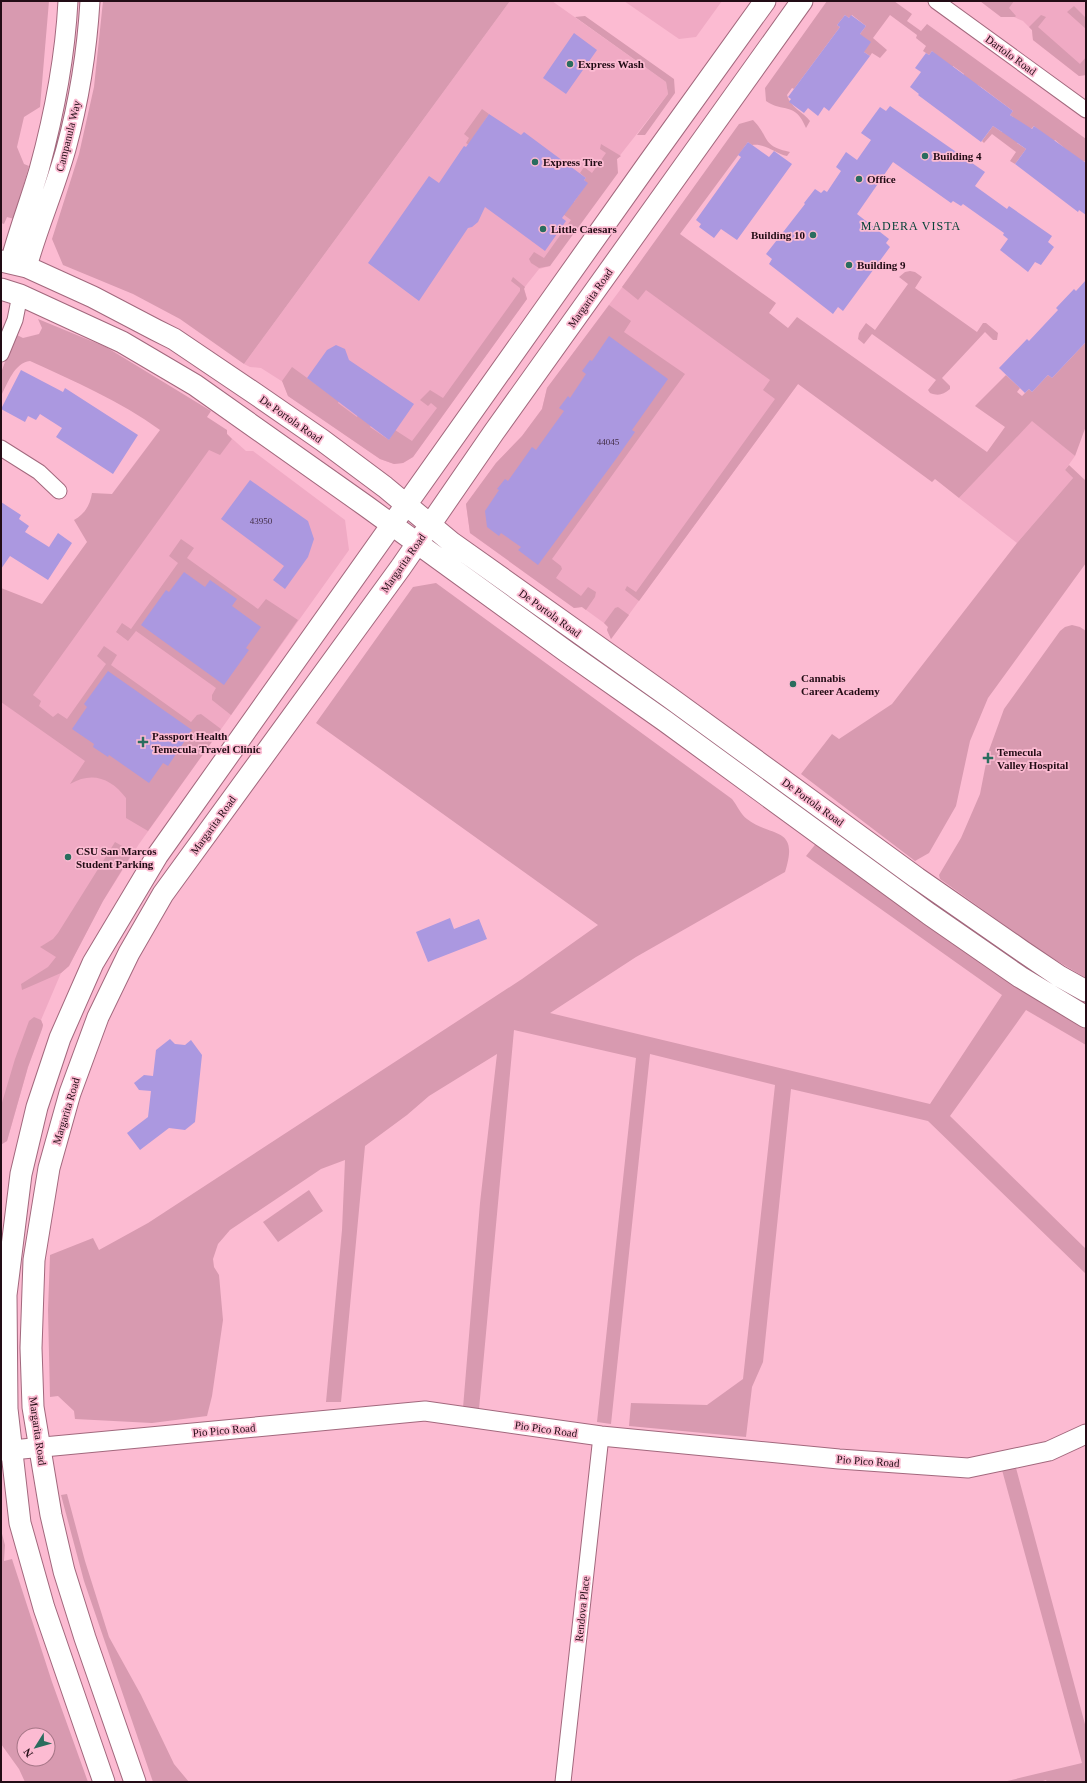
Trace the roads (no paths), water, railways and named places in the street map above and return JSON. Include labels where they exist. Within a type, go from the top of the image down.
[{"type":"main road","points":[[104,1782],[42,1601],[20,1523],[6,1451],[6,1295],[21,1174],[37,1107],[60,1038],[93,963],[157,856],[765,1]]},
{"type":"main road","name":"Margarita Road","points":[[135,1782],[85,1638],[64,1571],[51,1515],[33,1407],[31,1348],[34,1260],[49,1168],[70,1093],[98,1017],[129,953],[164,894],[417,544],[670,184],[737,94],[802,1]]},
{"type":"main road","points":[[6,293],[13,264]]},
{"type":"main road","name":"De Portola Road","points":[[13,264],[93,297],[174,339],[322,440],[406,504],[451,542],[670,697],[917,878],[1028,955],[1086,991]]},
{"type":"main road","name":"De Portola Road","points":[[6,293],[122,342],[195,385],[976,947],[1020,977],[1086,1017]]},
{"type":"main road","points":[[754,786],[769,789],[788,800],[898,880],[908,881],[917,878]]},
{"type":"main road","points":[[129,953],[135,918],[160,877],[161,865],[157,856]]},
{"type":"street","name":"Campanula Way","points":[[13,264],[17,236],[38,171],[53,110],[61,70],[68,1]]},
{"type":"street","name":"Campanula Way","points":[[13,264],[58,177],[75,112],[83,70],[90,1]]},
{"type":"street","name":"Dartolo Road","points":[[936,1],[1086,110]]},
{"type":"street","points":[[1,354],[15,320],[6,293]]},
{"type":"street","points":[[1,448],[39,472],[59,491]]},
{"type":"street","name":"Pio Pico Road","points":[[6,1451],[425,1411],[601,1436],[839,1459],[968,1468],[1049,1451],[1086,1434]]},
{"type":"street","name":"Rendova Place","points":[[563,1782],[601,1436]]},
{"type":"place","name":"Express Wash","points":[[570,64]]},
{"type":"place","name":"Building 4","points":[[925,156]]},
{"type":"place","name":"Express Tire","points":[[535,162]]},
{"type":"place","name":"Office","points":[[859,179]]},
{"type":"place","name":"Little Caesars","points":[[543,229]]},
{"type":"place","name":"Building 10","points":[[813,235]]},
{"type":"place","name":"Building 9","points":[[849,265]]},
{"type":"place","name":"Cannabis Career Academy","points":[[793,684]]},
{"type":"place","name":"Passport Health Temecula Travel Clinic","points":[[143,742]]},
{"type":"place","name":"Temecula Valley Hospital","points":[[988,758]]},
{"type":"place","name":"CSU San Marcos Student Parking","points":[[68,857]]},
{"type":"district","name":"MADERA VISTA","points":[[911,226]]}]
